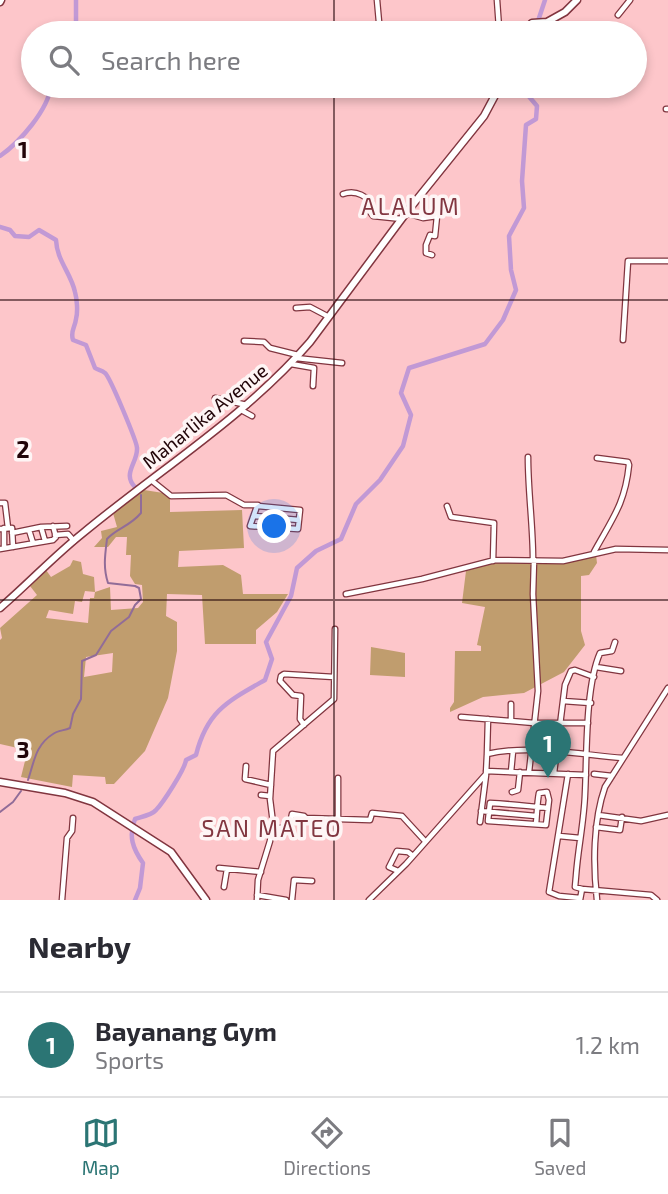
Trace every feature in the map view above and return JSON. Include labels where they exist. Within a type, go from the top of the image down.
[{"type":"main road","points":[[549,21],[565,12],[577,0]]},
{"type":"main road","name":"Maharlika Avenue","points":[[0,608],[72,539],[247,405],[298,357],[404,216],[484,116],[492,98]]},
{"type":"main road","points":[[0,782],[78,796],[93,802],[164,846],[178,858],[206,900]]},
{"type":"street","points":[[377,0],[379,21]]},
{"type":"street","points":[[498,0],[499,21]]},
{"type":"street","points":[[618,15],[630,0]]},
{"type":"street","points":[[343,194],[364,194],[371,202],[370,212],[373,216],[437,216],[435,236],[430,235],[426,245],[426,253],[432,255]]},
{"type":"street","points":[[623,340],[628,261],[668,261]]},
{"type":"street","points":[[296,308],[310,307],[329,317]]},
{"type":"street","points":[[244,341],[264,342],[270,348],[298,357],[342,363]]},
{"type":"street","points":[[291,364],[314,368],[313,386]]},
{"type":"street","points":[[215,398],[247,405]]},
{"type":"street","points":[[240,410],[252,416]]},
{"type":"street","points":[[528,457],[528,492],[533,522],[533,607],[538,691],[529,772]]},
{"type":"street","points":[[594,553],[620,508],[629,465],[628,462],[597,457]]},
{"type":"street","points":[[151,480],[171,496],[226,495],[239,503],[256,507],[300,510],[298,529],[250,526],[256,507]]},
{"type":"street","points":[[0,503],[5,503],[2,549],[45,541],[55,536],[72,539]]},
{"type":"street","points":[[447,506],[451,517],[494,523],[493,561]]},
{"type":"street","points":[[254,516],[299,520]]},
{"type":"street","points":[[53,526],[55,536]]},
{"type":"street","points":[[15,532],[67,526]]},
{"type":"street","points":[[41,527],[45,541]]},
{"type":"street","points":[[4,528],[12,528],[22,545]]},
{"type":"street","points":[[29,530],[33,543]]},
{"type":"street","points":[[13,547],[15,532]]},
{"type":"street","points":[[346,594],[493,561],[563,561],[616,549],[668,550]]},
{"type":"street","points":[[284,900],[257,897],[272,828],[270,796],[273,751],[334,699],[335,629]]},
{"type":"street","points":[[615,642],[612,651],[600,653],[594,677],[575,887],[651,895],[657,900]]},
{"type":"street","points":[[596,667],[621,671]]},
{"type":"street","points":[[555,774],[565,685],[571,671],[594,677]]},
{"type":"street","points":[[304,725],[300,719],[301,696],[293,695],[281,681],[281,676],[334,677]]},
{"type":"street","points":[[597,900],[596,827],[600,801],[612,776],[668,688]]},
{"type":"street","points":[[563,701],[591,703]]},
{"type":"street","points":[[511,704],[511,721]]},
{"type":"street","points":[[461,717],[534,723],[588,723]]},
{"type":"street","points":[[480,822],[486,773],[488,719]]},
{"type":"street","points":[[511,772],[513,751]]},
{"type":"street","points":[[487,754],[530,751],[623,758]]},
{"type":"street","points":[[246,766],[245,779],[271,785]]},
{"type":"street","points":[[512,792],[518,790],[520,772]]},
{"type":"street","points":[[369,900],[413,856],[486,773],[586,775]]},
{"type":"street","points":[[568,774],[549,892],[580,899],[582,889]]},
{"type":"street","points":[[594,774],[612,776]]},
{"type":"street","points":[[338,778],[338,819]]},
{"type":"street","points":[[261,795],[270,796]]},
{"type":"street","points":[[536,824],[537,807],[538,799],[549,800],[546,825],[488,821],[490,803],[537,807],[548,808]]},
{"type":"street","points":[[481,811],[537,816]]},
{"type":"street","points":[[272,828],[289,828],[292,814],[306,818],[370,820],[372,813],[402,816],[425,840]]},
{"type":"street","points":[[598,816],[641,821],[668,815]]},
{"type":"street","points":[[596,827],[620,830],[622,817]]},
{"type":"street","points":[[62,900],[67,838],[72,831],[73,818]]},
{"type":"street","points":[[559,836],[580,838]]},
{"type":"street","points":[[398,871],[389,867],[397,851],[408,852],[413,856]]},
{"type":"street","points":[[219,868],[261,872]]},
{"type":"street","points":[[224,887],[227,869]]},
{"type":"street","points":[[292,900],[294,880],[312,881]]},
{"type":"shaded area","points":[[144,490],[170,494],[170,512],[242,510],[244,548],[179,551],[178,567],[223,565],[241,575],[243,594],[288,594],[277,612],[256,630],[256,644],[205,644],[202,595],[167,594],[166,616],[177,622],[177,651],[168,698],[145,751],[114,784],[106,784],[105,777],[73,775],[72,787],[21,777],[31,751],[0,744],[0,628],[37,595],[30,586],[46,570],[51,577],[70,566],[73,560],[81,562],[83,574],[94,577],[95,592],[110,587],[111,610],[138,608],[143,602],[142,585],[135,584],[130,576],[131,555],[126,555],[127,537],[116,537],[108,547],[94,547],[102,538],[101,531],[117,527],[113,513]],"holes":[[[85,591],[95,592],[94,598],[90,598],[88,623],[46,618],[49,610],[73,614],[75,601],[82,602]],[[113,653],[112,672],[84,677],[86,657]]]},
{"type":"shaded area","points":[[596,555],[597,563],[589,575],[581,576],[581,631],[585,645],[564,672],[524,693],[483,697],[450,712],[454,702],[455,651],[481,651],[481,646],[477,645],[485,607],[462,603],[466,571],[495,562],[562,562]]},
{"type":"shaded area","points":[[371,647],[405,653],[405,677],[370,675]]},
{"type":"waterway","points":[[76,0],[76,21]]},
{"type":"waterway","points":[[538,21],[545,0]]},
{"type":"waterway","points":[[0,156],[32,125],[48,98]]},
{"type":"waterway","points":[[135,900],[140,888],[143,863],[133,842],[135,819],[152,813],[159,806],[178,778],[186,760],[196,755],[213,717],[230,701],[265,680],[272,659],[266,642],[291,596],[297,568],[316,551],[341,539],[356,504],[380,480],[403,446],[411,415],[401,393],[409,368],[485,344],[503,320],[516,290],[511,270],[509,236],[524,208],[522,181],[526,125],[536,119],[537,106],[530,98]]},
{"type":"waterway","points":[[0,227],[10,230],[15,236],[29,237],[39,230],[56,240],[76,298],[77,313],[72,337],[73,340],[86,345],[95,368],[108,377],[123,410],[137,448],[130,473],[136,488]]},
{"type":"waterway","points":[[28,780],[42,743],[55,733],[70,728],[73,714],[81,699],[82,661],[96,655],[111,631],[129,617],[141,599],[139,588],[108,583],[105,572],[107,539],[141,513],[141,495]]},
{"type":"waterway","points":[[0,812],[13,802],[21,791]]},
{"type":"place","name":"Bayanang Gym","points":[[548,778]]},
{"type":"district","name":"ALALUM","points":[[411,207]]},
{"type":"district","name":"SAN MATEO","points":[[272,829]]}]
